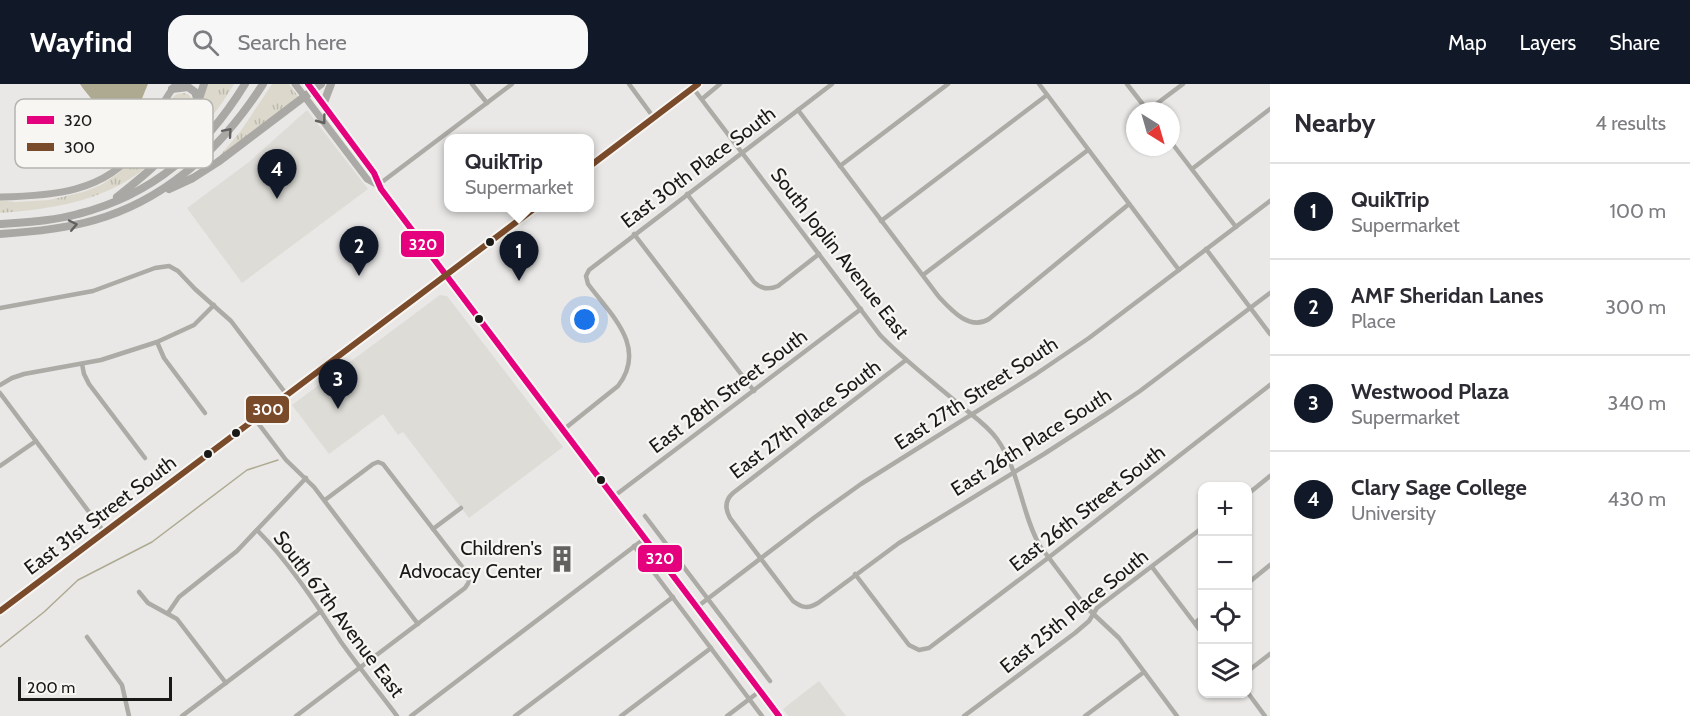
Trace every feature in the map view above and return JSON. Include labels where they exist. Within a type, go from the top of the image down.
[{"type":"highway","points":[[198,99],[204,84]]},
{"type":"highway","points":[[213,128],[245,84]]},
{"type":"highway","points":[[213,147],[236,123],[262,84]]},
{"type":"highway","points":[[213,165],[305,97],[310,87],[321,84]]},
{"type":"highway","points":[[323,105],[331,84]]},
{"type":"highway","points":[[174,86],[188,87],[195,92],[198,99]]},
{"type":"highway","points":[[108,205],[153,168]]},
{"type":"highway","points":[[0,224],[36,222],[108,205],[132,194],[172,168]]},
{"type":"highway","points":[[132,205],[174,181],[190,168]]},
{"type":"highway","points":[[0,236],[56,229],[97,219],[193,178],[209,168]]},
{"type":"main road","points":[[295,84],[367,179],[378,185]]},
{"type":"main road","points":[[166,99],[174,86]]},
{"type":"main road","points":[[594,163],[696,86]]},
{"type":"main road","points":[[310,87],[374,173],[378,185],[778,716]]},
{"type":"main road","points":[[0,197],[65,193],[91,184],[116,168]]},
{"type":"main road","name":"East 31st Street South","points":[[0,611],[528,212]]},
{"type":"street","points":[[472,84],[487,103]]},
{"type":"street","points":[[446,134],[512,84]]},
{"type":"street","points":[[629,84],[654,118]]},
{"type":"street","points":[[702,99],[720,84]]},
{"type":"street","name":"East 30th Place South","points":[[563,430],[612,393],[620,384],[628,368],[630,350],[627,338],[588,284],[586,276],[592,266],[832,84]]},
{"type":"street","points":[[840,166],[948,84]]},
{"type":"street","points":[[1039,84],[1179,270]]},
{"type":"street","points":[[1127,84],[1141,102]]},
{"type":"street","points":[[1160,102],[1183,84]]},
{"type":"street","name":"South Joplin Avenue East","points":[[696,86],[702,99],[880,334],[906,360],[972,414],[997,438],[1009,460],[1034,536],[1048,558],[1093,615],[1119,638],[1177,716]]},
{"type":"street","points":[[881,221],[1047,95]]},
{"type":"street","points":[[1192,169],[1270,109]]},
{"type":"street","points":[[798,110],[939,297],[967,321],[977,324],[989,319],[1129,204]]},
{"type":"street","points":[[378,185],[444,135]]},
{"type":"street","points":[[923,275],[1088,150]]},
{"type":"street","points":[[1180,154],[1236,227]]},
{"type":"street","points":[[687,194],[758,286],[770,289],[778,286],[819,254]]},
{"type":"street","name":"East 27th Street South","points":[[697,607],[861,484],[1063,356],[1270,201]]},
{"type":"street","points":[[634,234],[754,391]]},
{"type":"street","points":[[1206,249],[1270,334]]},
{"type":"street","points":[[0,308],[93,291],[160,266],[169,266],[174,268],[236,327],[287,394]]},
{"type":"street","name":"East 26th Place South","points":[[761,559],[793,600],[803,607],[813,606],[907,538],[1063,442],[1140,391],[1270,293]]},
{"type":"street","points":[[0,385],[24,374],[82,364],[123,354],[157,342],[189,328],[214,305]]},
{"type":"street","name":"East 28th Street South","points":[[613,497],[861,309]]},
{"type":"street","points":[[157,342],[164,358],[205,413]]},
{"type":"street","name":"East 27th Place South","points":[[761,559],[730,518],[726,504],[728,498],[906,360]]},
{"type":"street","points":[[82,364],[89,384],[145,458]]},
{"type":"street","name":"East 26th Street South","points":[[855,574],[905,641],[913,648],[924,650],[1048,558],[1270,385]]},
{"type":"street","points":[[0,393],[104,532]]},
{"type":"street","points":[[255,419],[286,460],[325,500],[418,624]]},
{"type":"street","points":[[0,466],[36,441]]},
{"type":"street","points":[[296,716],[465,588],[469,582],[467,573],[387,467],[380,463],[371,465],[325,500]]},
{"type":"street","points":[[1252,491],[1270,476]]},
{"type":"street","points":[[168,613],[179,597],[233,555],[306,478]]},
{"type":"street","points":[[433,529],[461,508]]},
{"type":"street","points":[[645,516],[770,681]]},
{"type":"street","name":"South 67th Avenue East","points":[[257,530],[321,611],[397,716]]},
{"type":"street","name":"East 25th Place South","points":[[964,716],[1075,633],[1089,621],[1097,608],[1198,532]]},
{"type":"street","points":[[411,716],[644,539]]},
{"type":"street","points":[[634,546],[762,716]]},
{"type":"street","points":[[1252,579],[1270,565]]},
{"type":"street","points":[[1152,567],[1198,627]]},
{"type":"street","points":[[139,592],[148,603],[180,622],[226,683]]},
{"type":"street","points":[[515,716],[672,597]]},
{"type":"street","points":[[183,716],[321,611]]},
{"type":"street","points":[[87,637],[122,685],[127,715]]},
{"type":"street","points":[[621,716],[711,648]]},
{"type":"street","points":[[1252,668],[1270,654]]},
{"type":"street","points":[[1084,716],[1144,672]]},
{"type":"street","points":[[727,716],[760,691]]},
{"type":"street","points":[[1252,698],[1265,716]]},
{"type":"shaded area","points":[[80,84],[148,84],[142,99],[91,99]]},
{"type":"shaded area","points":[[307,110],[368,189],[242,283],[187,208],[249,162]]},
{"type":"shaded area","points":[[440,295],[447,296],[563,447],[469,518],[403,432],[398,435],[383,414],[329,454],[292,405]]},
{"type":"shaded area","points":[[819,681],[846,716],[788,716],[783,709]]},
{"type":"green space","points":[[207,84],[234,84],[213,114],[213,99],[198,99]]},
{"type":"green space","points":[[272,84],[289,84],[298,96],[297,99],[216,160],[240,132]]},
{"type":"green space","points":[[184,93],[192,99],[172,99],[177,94]]},
{"type":"green space","points":[[124,168],[145,168],[118,186],[97,195],[50,207],[0,213],[0,200],[15,202],[49,200],[83,192],[101,185]]},
{"type":"waterway","points":[[0,647],[44,612],[78,580],[152,542],[247,470],[278,460]]},
{"type":"transit line","name":"320","points":[[308,84],[374,173],[381,189],[779,716]]},
{"type":"transit line","name":"300","points":[[594,163],[698,84]]},
{"type":"transit line","name":"300","points":[[0,611],[530,212]]},
{"type":"place","name":"Clary Sage College","points":[[277,199]]},
{"type":"place","name":"AMF Sheridan Lanes","points":[[359,276]]},
{"type":"place","name":"QuikTrip","points":[[519,281]]},
{"type":"place","name":"Westwood Plaza","points":[[338,409]]},
{"type":"place","name":"Children's Advocacy Center","points":[[562,559]]}]
